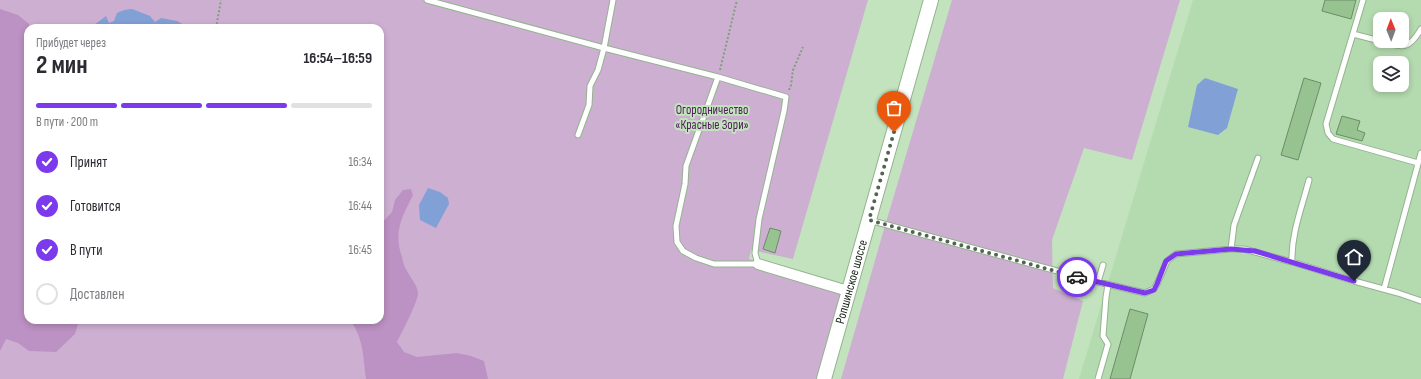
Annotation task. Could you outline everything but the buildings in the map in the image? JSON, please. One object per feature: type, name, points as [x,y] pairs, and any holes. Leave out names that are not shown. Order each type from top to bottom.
[{"type":"main road","name":"Ропшинское шоссе","points":[[824,379],[931,0]]},
{"type":"street","points":[[758,264],[848,291]]},
{"type":"lane","points":[[427,0],[718,77],[786,97],[759,219],[755,253],[758,264],[714,264],[696,258],[683,251],[677,242],[676,226],[685,184],[686,166],[718,77]]},
{"type":"lane","points":[[578,135],[589,105],[590,86],[598,70],[604,48],[613,0]]},
{"type":"lane","points":[[1363,0],[1326,124],[1328,133],[1333,139],[1418,163]]},
{"type":"lane","points":[[1409,44],[1414,40],[1421,29]]},
{"type":"lane","points":[[1353,34],[1373,39]]},
{"type":"lane","points":[[1384,289],[1421,153]]},
{"type":"lane","points":[[1231,249],[1234,225],[1258,158]]},
{"type":"lane","points":[[1292,262],[1291,248],[1309,180]]},
{"type":"lane","points":[[869,220],[1108,285],[1145,293],[1154,290],[1166,261],[1176,254],[1231,249],[1255,251],[1421,301]]},
{"type":"lane","points":[[1098,282],[1103,265]]},
{"type":"lane","points":[[1098,379],[1108,344],[1103,336],[1108,285]]},
{"type":"path","points":[[217,24],[221,0]]},
{"type":"path","points":[[718,77],[737,0]]},
{"type":"path","points":[[786,97],[792,85],[793,70],[802,47]]},
{"type":"shaded area","points":[[1193,0],[1421,0],[1421,379],[1079,379]]},
{"type":"shaded area","points":[[0,9],[18,15],[29,24],[24,24],[24,324],[78,324],[75,334],[56,352],[29,351],[18,343],[6,339],[0,351]]},
{"type":"shaded area","points":[[411,189],[413,195],[405,210],[400,225],[398,240],[399,248],[404,266],[415,284],[418,293],[413,310],[397,342],[404,352],[417,357],[457,353],[484,361],[488,379],[366,379],[360,341],[353,324],[384,324],[384,221],[392,212],[395,200],[403,190]]},
{"type":"green space","name":"Огородничество «Красные Зори»","points":[[0,0],[868,0],[793,259],[751,250],[749,259],[844,288],[818,379],[0,379]]},
{"type":"green space","points":[[952,0],[1180,0],[1132,160],[1084,148],[1052,240],[1053,288],[1083,301],[1063,379],[841,379],[882,236]]},
{"type":"water","points":[[132,9],[150,16],[155,22],[161,18],[177,21],[182,24],[95,24],[106,16],[109,23],[114,21],[117,13]]},
{"type":"water","points":[[1205,78],[1238,89],[1227,128],[1218,135],[1188,127],[1197,85]]},
{"type":"water","points":[[428,188],[440,192],[448,198],[449,204],[436,228],[420,220],[419,205]]},
{"type":"way so far","points":[[894,132],[869,220],[1077,277]]},
{"type":"route","points":[[1077,277],[1145,293],[1154,290],[1166,261],[1176,254],[1244,249],[1354,281]]}]
